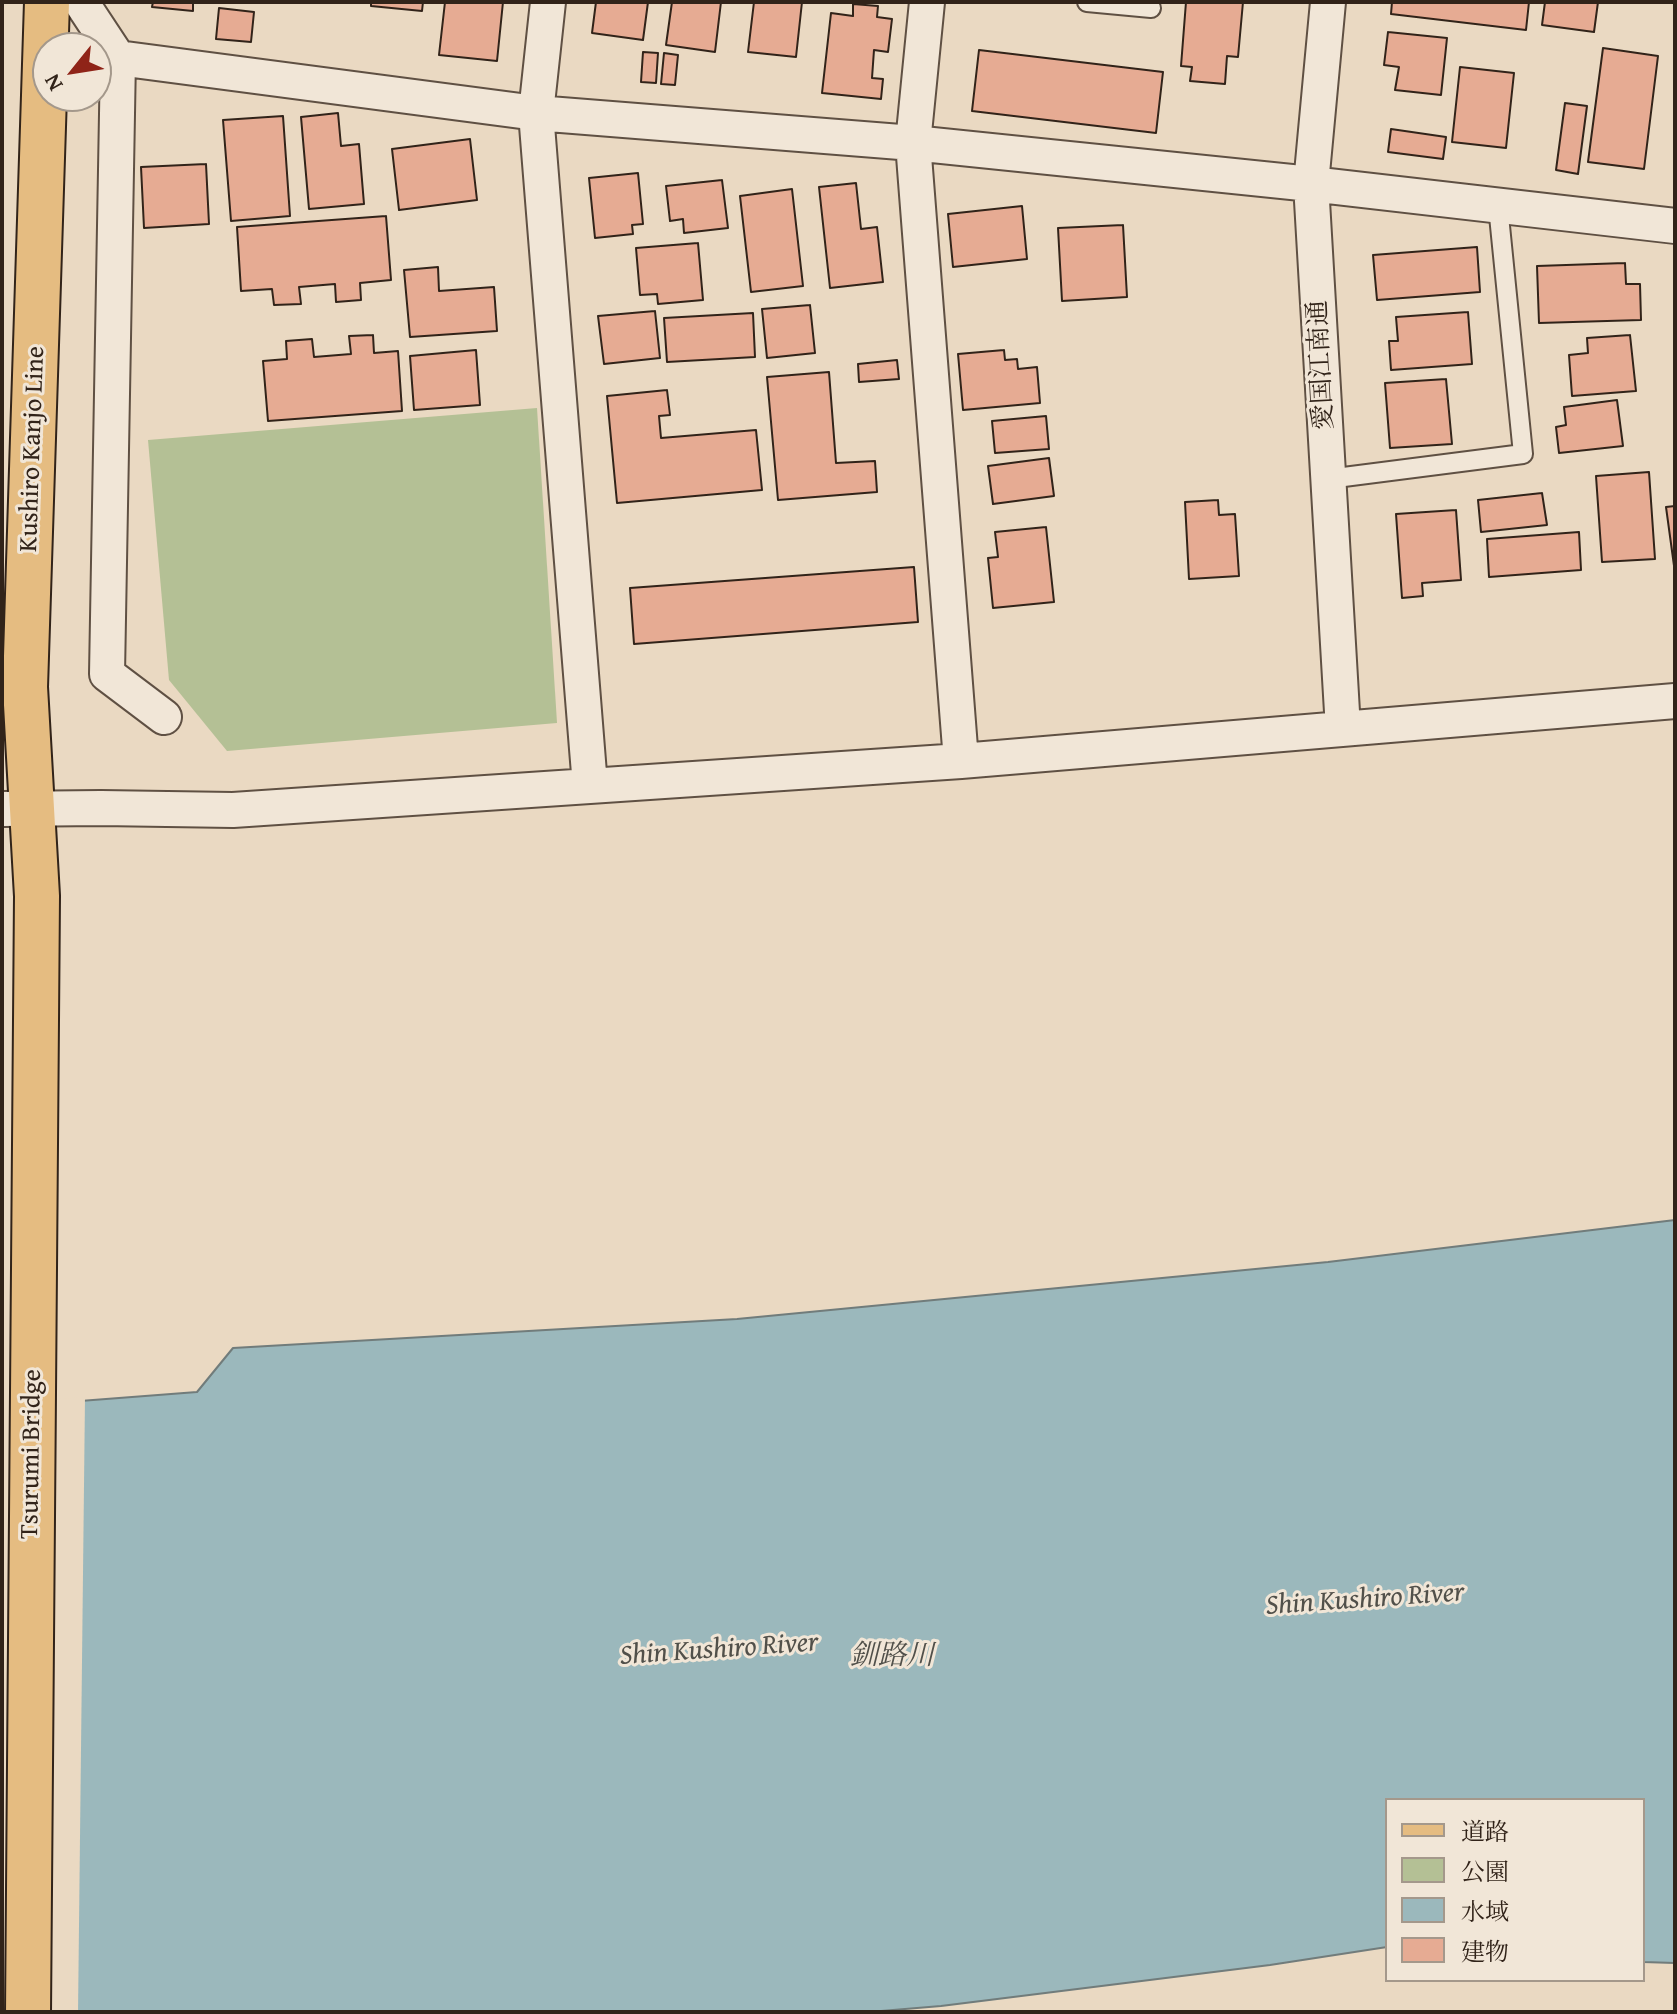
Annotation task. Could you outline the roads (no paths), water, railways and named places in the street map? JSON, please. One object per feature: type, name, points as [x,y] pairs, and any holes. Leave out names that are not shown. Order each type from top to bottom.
[{"type":"main road","name":"Kushiro Kanjo Line","points":[[37,896],[17,809],[25,687],[47,2]]},
{"type":"main road","name":"Tsurumi Bridge","points":[[28,2012],[37,896]]},
{"type":"street","points":[[81,2],[118,58],[107,674],[164,717]]},
{"type":"street","points":[[548,2],[536,113],[590,786]]},
{"type":"street","points":[[927,2],[913,143],[961,761]]},
{"type":"street","name":"愛国江南通","points":[[1328,2],[1311,184],[1343,729]]},
{"type":"street","points":[[118,58],[536,113],[913,143],[1675,226]]},
{"type":"street","points":[[17,809],[233,810],[961,761],[1675,701]]},
{"type":"lane","points":[[1087,2],[1151,8]]},
{"type":"lane","points":[[1328,479],[1523,454],[1498,206]]},
{"type":"water","name":"釧路川","points":[[1675,1220],[1675,1963],[1645,1962],[1645,1798],[1385,1798],[1385,1947],[1270,1965],[941,2006],[869,2012],[2,2012],[2,1407],[197,1392],[233,1348],[737,1319],[1328,1262]]},
{"type":"water label","name":"Shin Kushiro River","points":[[1365,1600]]},
{"type":"water label","name":"Shin Kushiro River","points":[[719,1650]]}]
